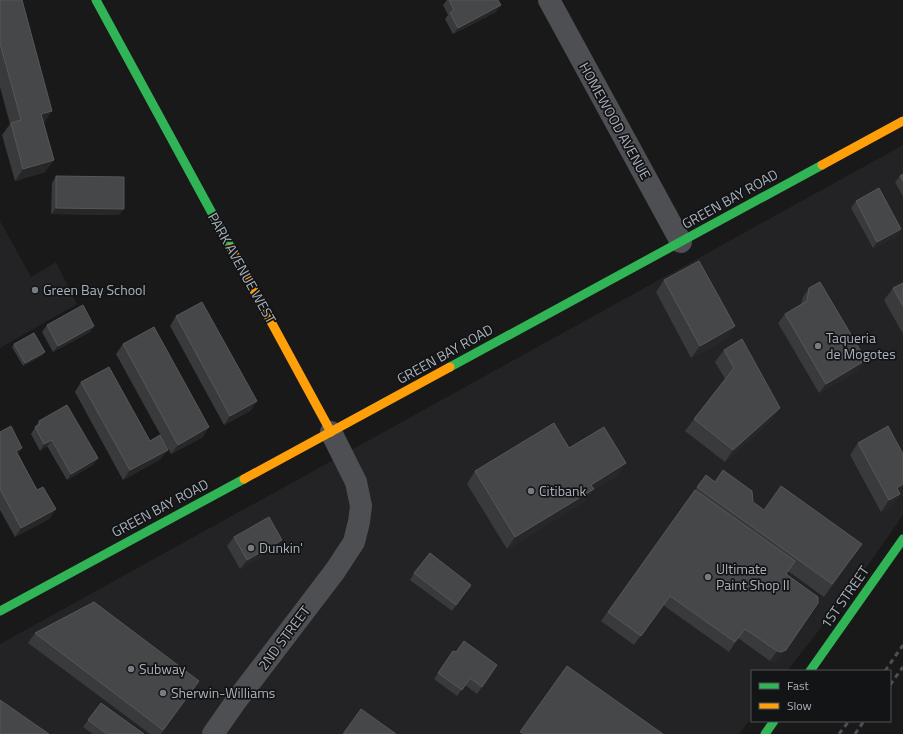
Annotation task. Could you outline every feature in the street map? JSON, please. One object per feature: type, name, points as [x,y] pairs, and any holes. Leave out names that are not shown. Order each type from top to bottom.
[{"type":"main road","name":"PARK AVENUE WEST","points":[[96,0],[331,432]]},
{"type":"main road","name":"GREEN BAY ROAD","points":[[0,611],[903,121]]},
{"type":"main road","name":"1ST STREET","points":[[811,670],[903,539]]},
{"type":"main road","points":[[765,734],[773,722]]},
{"type":"street","name":"HOMEWOOD AVENUE","points":[[549,0],[681,242]]},
{"type":"street","name":"PARK AVENUE WEST","points":[[331,432],[356,482],[361,506],[360,522],[354,542]]},
{"type":"street","name":"2ND STREET","points":[[213,734],[236,701],[335,571],[354,542]]},
{"type":"shaded area","points":[[903,145],[903,515],[852,588],[788,670],[751,670],[751,718],[739,734],[0,734],[0,644]]},
{"type":"shaded area","name":"Green Bay School","points":[[0,221],[31,277],[56,262],[77,304],[0,348]]},
{"type":"building","points":[[0,0],[22,0],[52,111],[41,114],[54,160],[23,169],[11,123],[21,120],[0,43]]},
{"type":"building","points":[[449,0],[498,0],[501,5],[458,28],[450,13],[454,10]]},
{"type":"building","points":[[903,174],[903,181],[900,176]]},
{"type":"building","points":[[56,176],[124,177],[124,209],[56,208]]},
{"type":"building","points":[[879,188],[901,229],[877,242],[856,201]]},
{"type":"building","points":[[699,261],[735,326],[700,346],[664,280]]},
{"type":"building","name":"Taqueria de Mogotes","points":[[820,282],[866,360],[826,384],[785,314],[807,301],[809,288]]},
{"type":"building","points":[[903,283],[903,306],[893,288]]},
{"type":"building","points":[[202,302],[257,401],[230,416],[176,316]]},
{"type":"building","points":[[83,305],[94,326],[58,346],[47,325]]},
{"type":"building","points":[[154,327],[209,427],[178,445],[123,344]]},
{"type":"building","points":[[34,333],[45,352],[25,363],[14,344]]},
{"type":"building","points":[[742,339],[780,408],[733,450],[694,419],[734,368],[724,350]]},
{"type":"building","points":[[109,367],[150,441],[160,435],[168,450],[130,470],[81,382]]},
{"type":"building","points":[[67,405],[98,458],[71,474],[52,440],[44,444],[35,427],[40,424],[39,421]]},
{"type":"building","name":"Citibank","points":[[554,423],[569,448],[604,427],[626,463],[591,485],[594,489],[515,537],[475,471]]},
{"type":"building","points":[[11,426],[22,448],[16,451],[37,490],[43,487],[56,509],[21,528],[0,489],[0,432]]},
{"type":"building","points":[[888,426],[903,454],[903,484],[897,488],[900,494],[889,500],[858,443]]},
{"type":"building","points":[[723,470],[752,491],[753,502],[764,510],[781,486],[862,544],[832,584],[697,487],[706,475],[715,482]]},
{"type":"building","name":"Ultimate Paint Shop II","points":[[695,490],[795,561],[786,574],[818,597],[818,603],[786,650],[781,652],[777,651],[745,629],[735,642],[670,596],[641,636],[608,612]]},
{"type":"building","name":"Dunkin'","points":[[269,517],[282,540],[247,560],[234,537]]},
{"type":"building","points":[[430,553],[471,585],[456,605],[414,573]]},
{"type":"building","points":[[94,602],[199,681],[163,730],[35,633]]},
{"type":"building","points":[[464,641],[497,665],[482,687],[470,678],[462,690],[438,673],[453,651],[456,652]]},
{"type":"building","points":[[567,666],[663,734],[524,734],[520,732]]},
{"type":"building","points":[[0,700],[49,734],[0,734]]},
{"type":"building","points":[[101,703],[144,734],[107,734],[88,720]]},
{"type":"building","points":[[361,709],[396,734],[343,734]]},
{"type":"railway","points":[[886,670],[903,645]]},
{"type":"railway","points":[[891,684],[903,667]]},
{"type":"railway","points":[[839,734],[848,722]]},
{"type":"railway","points":[[855,734],[863,722]]},
{"type":"traffic: fast","points":[[96,0],[231,248]]},
{"type":"traffic: fast","points":[[450,367],[822,165]]},
{"type":"traffic: fast","points":[[0,611],[244,479]]},
{"type":"traffic: fast","points":[[811,670],[903,539]]},
{"type":"traffic: fast","points":[[765,734],[773,722]]},
{"type":"traffic: slow","points":[[822,165],[903,121]]},
{"type":"traffic: slow","points":[[231,248],[331,432]]},
{"type":"traffic: slow","points":[[244,479],[450,367]]},
{"type":"place","name":"Green Bay School","points":[[35,290]]},
{"type":"place","name":"Taqueria de Mogotes","points":[[818,346]]},
{"type":"place","name":"Citibank","points":[[531,491]]},
{"type":"place","name":"Dunkin'","points":[[251,548]]},
{"type":"place","name":"Ultimate Paint Shop II","points":[[708,577]]},
{"type":"place","name":"Subway","points":[[131,669]]},
{"type":"place","name":"Sherwin-Williams","points":[[163,693]]}]
